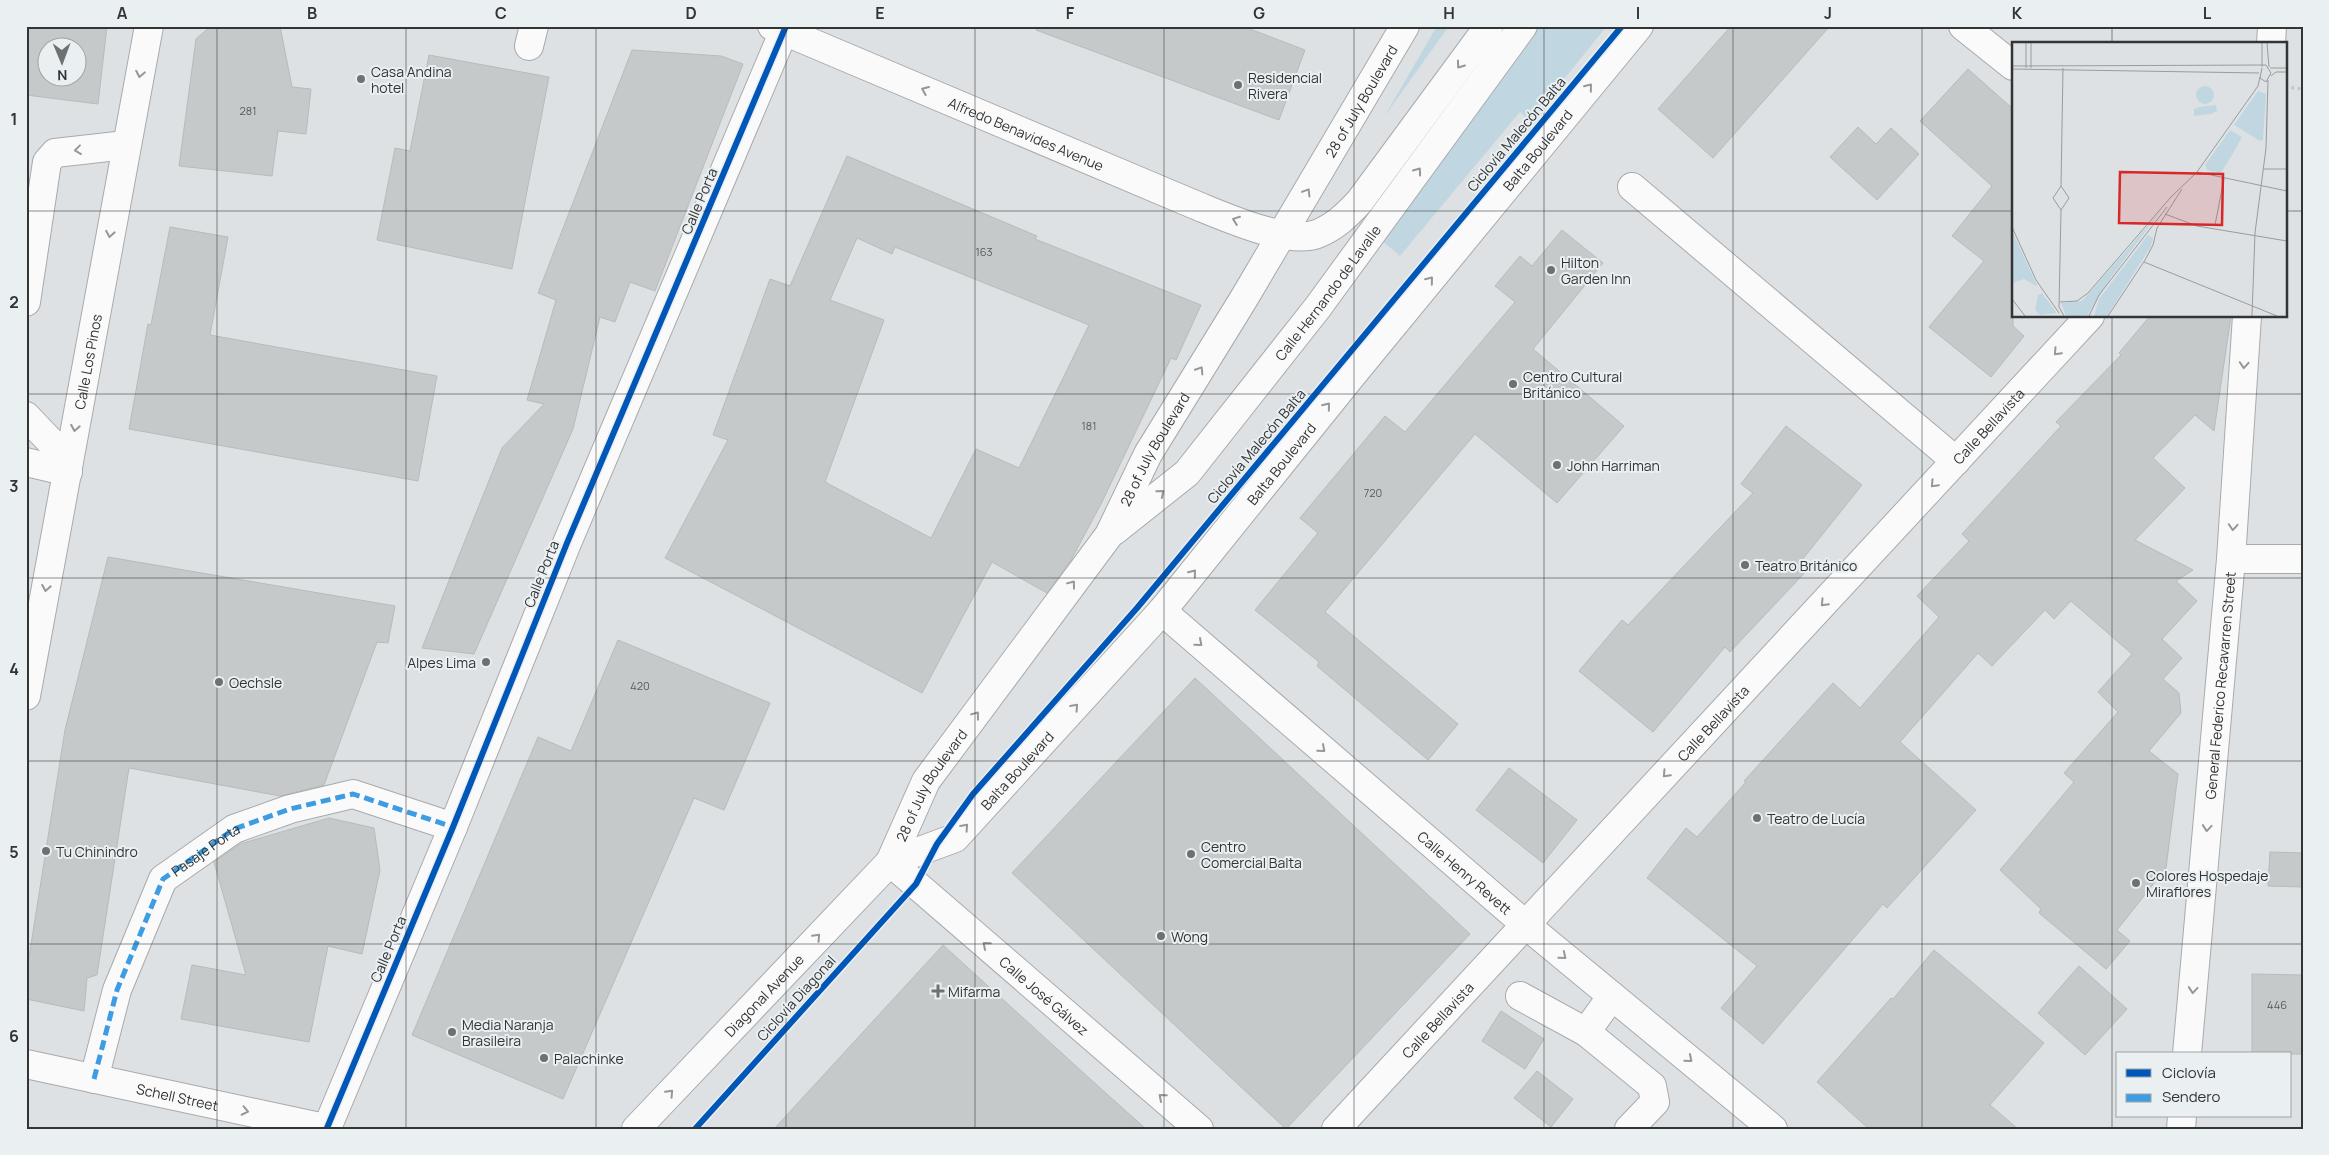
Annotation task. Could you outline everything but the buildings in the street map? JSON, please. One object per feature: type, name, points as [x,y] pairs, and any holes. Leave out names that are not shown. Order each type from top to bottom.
[{"type":"street","name":"Calle Los Pinos","points":[[26,696],[149,26]]},
{"type":"street","name":"28 of July Boulevard","points":[[890,862],[926,781],[1109,535],[1148,454],[1283,234],[1405,26]]},
{"type":"street","points":[[1283,234],[1305,236],[1315,234],[1334,226],[1352,210],[1489,26]]},
{"type":"street","name":"Calle Hernando de Lavalle","points":[[1109,535],[1187,473],[1318,307],[1523,26]]},
{"type":"street","name":"Balta Boulevard","points":[[890,862],[955,838],[1162,612],[1359,367],[1639,26]]},
{"type":"street","points":[[1963,26],[2012,65]]},
{"type":"street","points":[[2271,42],[2272,26]]},
{"type":"street","name":"Alfredo Benavides Avenue","points":[[780,28],[1194,204],[1253,227],[1283,234]]},
{"type":"street","name":"Calle Porta","points":[[328,1128],[780,28]]},
{"type":"street","points":[[26,302],[47,162],[55,153],[126,145]]},
{"type":"street","points":[[1632,187],[1956,461]]},
{"type":"street","name":"Calle Bellavista","points":[[1336,1129],[2088,318]]},
{"type":"street","name":"General Federico Recavarren Street","points":[[2187,1052],[2231,559],[2247,318]]},
{"type":"street","points":[[26,416],[68,466]]},
{"type":"street","points":[[26,462],[68,466]]},
{"type":"street","points":[[2231,559],[2303,558]]},
{"type":"street","name":"Calle Henry Revett","points":[[1162,612],[1526,925],[1773,1129]]},
{"type":"street","name":"Pasaje Porta","points":[[94,1079],[116,990],[163,879],[234,828],[290,809],[353,794],[453,827]]},
{"type":"street","name":"Diagonal Avenue","points":[[636,1129],[890,862]]},
{"type":"street","name":"Calle José Gálvez","points":[[890,862],[1198,1129]]},
{"type":"street","points":[[1520,996],[1586,1032],[1652,1086],[1655,1102],[1629,1129]]},
{"type":"street","points":[[1586,1032],[1612,996]]},
{"type":"street","name":"Schell Street","points":[[26,1064],[328,1128]]},
{"type":"path","points":[[2286,87],[2303,90]]},
{"type":"shaded area","points":[[1437,26],[1449,26],[1384,117]]},
{"type":"shaded area","points":[[1540,26],[1607,26],[1530,121],[1520,112],[1400,256],[1381,240]]},
{"type":"marked path","points":[[94,1079],[117,990],[163,879],[234,829],[290,809],[353,794],[453,827]]},
{"type":"cycle path","points":[[327,1128],[453,827],[567,543],[786,26]]},
{"type":"cycle path","name":"Ciclovía Malecón Balta","points":[[695,1129],[916,884],[937,844],[973,794],[1137,608],[1622,26]]},
{"type":"place","name":"Casa Andina hotel","points":[[361,79]]},
{"type":"place","name":"Residencial Rivera","points":[[1238,85]]},
{"type":"place","name":"Hilton Garden Inn","points":[[1551,270]]},
{"type":"place","name":"Centro Cultural Británico","points":[[1513,384]]},
{"type":"place","name":"John Harriman","points":[[1557,465]]},
{"type":"place","name":"Teatro Británico","points":[[1745,565]]},
{"type":"place","name":"Alpes Lima","points":[[486,662]]},
{"type":"place","name":"Oechsle","points":[[219,682]]},
{"type":"place","name":"Teatro de Lucía","points":[[1757,818]]},
{"type":"place","name":"Tu Chinindro","points":[[46,851]]},
{"type":"place","name":"Centro Comercial Balta","points":[[1191,854]]},
{"type":"place","name":"Colores Hospedaje Miraflores","points":[[2136,883]]},
{"type":"place","name":"Wong","points":[[1161,936]]},
{"type":"place","name":"Mifarma","points":[[938,991]]},
{"type":"place","name":"Media Naranja Brasileira","points":[[452,1032]]},
{"type":"place","name":"Palachinke","points":[[544,1058]]}]
